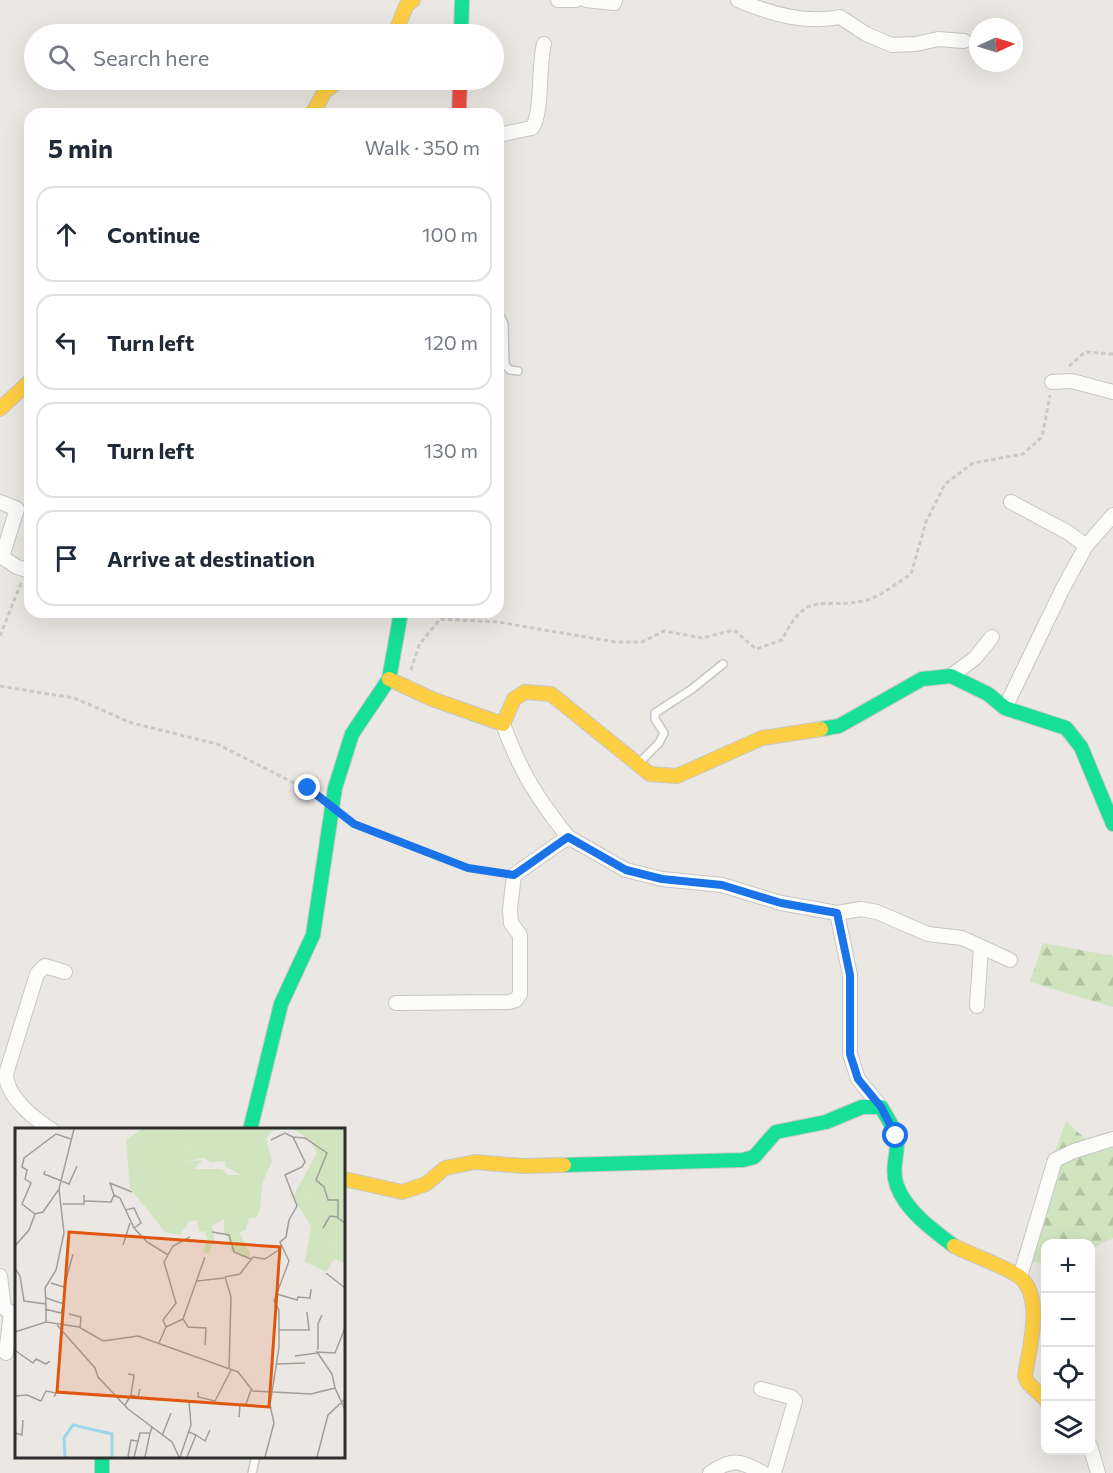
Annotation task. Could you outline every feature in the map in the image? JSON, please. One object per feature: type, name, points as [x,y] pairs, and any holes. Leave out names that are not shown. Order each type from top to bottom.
[{"type":"street","points":[[399,24],[405,6],[413,0]]},
{"type":"street","points":[[461,24],[462,0]]},
{"type":"street","points":[[558,0],[576,0]]},
{"type":"street","points":[[586,0],[614,3],[615,0]]},
{"type":"street","points":[[738,0],[783,15],[820,21],[840,17],[866,34],[892,45],[916,44],[938,39],[964,41]]},
{"type":"street","points":[[504,134],[532,128],[538,119],[538,92],[544,44]]},
{"type":"street","points":[[315,108],[326,90]]},
{"type":"street","points":[[459,108],[460,90]]},
{"type":"street","points":[[1052,382],[1072,381],[1113,392]]},
{"type":"street","points":[[0,409],[24,387]]},
{"type":"street","points":[[0,502],[23,511],[2,557],[24,569]]},
{"type":"street","points":[[1011,502],[1069,533],[1086,546]]},
{"type":"street","points":[[1005,708],[1086,546],[1113,515]]},
{"type":"street","points":[[250,1128],[281,1004],[313,935],[332,806],[352,734],[389,680],[400,618]]},
{"type":"street","points":[[992,637],[975,658],[951,676],[922,679],[839,726],[762,738],[677,776],[650,774],[550,694],[525,692],[514,699],[503,724],[515,759],[534,794],[568,837],[626,870],[662,879],[722,885],[781,903],[837,913],[861,909],[877,912],[928,934],[962,938],[1010,960]]},
{"type":"street","points":[[951,676],[988,694],[1005,708],[1066,728],[1081,747],[1113,824]]},
{"type":"street","points":[[389,680],[432,699],[503,724]]},
{"type":"street","points":[[396,1003],[516,1000],[520,994],[520,935],[511,923],[510,909],[514,875],[568,837]]},
{"type":"street","points":[[837,913],[850,975],[850,1054],[858,1079],[881,1107],[896,1136],[897,1152],[893,1160],[897,1186],[909,1207],[953,1246],[1020,1277],[1030,1291],[1033,1316],[1025,1376],[1028,1383],[1041,1395]]},
{"type":"street","points":[[977,1006],[981,947]]},
{"type":"street","points":[[50,1128],[14,1096],[6,1085],[6,1074],[37,974],[45,966],[65,972]]},
{"type":"street","points":[[345,1179],[402,1192],[426,1184],[445,1168],[475,1162],[523,1166],[743,1160],[754,1157],[776,1132],[826,1122],[862,1107],[881,1107]]},
{"type":"street","points":[[1020,1277],[1055,1160],[1113,1139]]},
{"type":"street","points":[[0,1276],[4,1308],[14,1315],[6,1353]]},
{"type":"street","points":[[761,1389],[791,1397],[795,1401],[774,1473]]},
{"type":"street","points":[[1093,1455],[1098,1473]]},
{"type":"street","points":[[710,1473],[723,1464],[740,1461],[764,1473]]},
{"type":"lane","points":[[504,324],[505,365],[518,372]]},
{"type":"lane","points":[[638,765],[662,738],[663,728],[655,718],[655,713],[692,689],[723,664]]},
{"type":"lane","points":[[252,1473],[256,1458]]},
{"type":"path","points":[[405,686],[419,645],[440,619],[498,622],[615,642],[642,642],[664,631],[702,638],[734,630],[756,649],[782,640],[794,616],[811,605],[868,600],[911,574],[926,522],[945,484],[973,463],[1023,454],[1042,437],[1052,382],[1085,352],[1113,354]]},
{"type":"path","points":[[0,636],[24,580]]},
{"type":"path","points":[[0,686],[74,698],[132,723],[217,744],[308,788],[354,824],[468,868],[514,875]]},
{"type":"green space","points":[[1043,943],[1113,956],[1113,1007],[1030,982]]},
{"type":"green space","points":[[1066,1121],[1091,1144],[1113,1136],[1113,1238],[1095,1247],[1095,1239],[1041,1239],[1041,1264],[1017,1256]]},
{"type":"traffic: fast","points":[[461,24],[462,0]]},
{"type":"traffic: fast","points":[[250,1128],[281,1004],[313,935],[335,788],[352,734],[389,679],[400,618]]},
{"type":"traffic: fast","points":[[821,729],[839,726],[922,679],[951,676],[988,694],[1005,708],[1066,728],[1081,747],[1113,824]]},
{"type":"traffic: fast","points":[[564,1165],[743,1160],[754,1157],[776,1132],[826,1122],[862,1107],[881,1107],[896,1136],[894,1172],[901,1195],[921,1220],[954,1246]]},
{"type":"traffic: fast","points":[[102,1458],[102,1473]]},
{"type":"traffic: slow","points":[[399,24],[406,6],[413,0]]},
{"type":"traffic: slow","points":[[315,108],[326,90]]},
{"type":"traffic: slow","points":[[0,409],[24,387]]},
{"type":"traffic: slow","points":[[389,679],[432,699],[503,724],[514,699],[525,692],[551,694],[650,774],[677,776],[762,738],[821,729]]},
{"type":"traffic: slow","points":[[345,1179],[402,1192],[426,1184],[445,1168],[475,1162],[523,1166],[564,1165]]},
{"type":"traffic: slow","points":[[954,1246],[1016,1274],[1028,1287],[1032,1299],[1033,1325],[1025,1376],[1028,1383],[1041,1395]]},
{"type":"traffic: jam","points":[[459,108],[460,90]]},
{"type":"route","points":[[308,788],[354,824],[468,868],[514,875],[568,837],[626,870],[662,879],[722,885],[781,903],[837,913],[850,975],[850,1054],[858,1079],[881,1107],[896,1136]]}]
